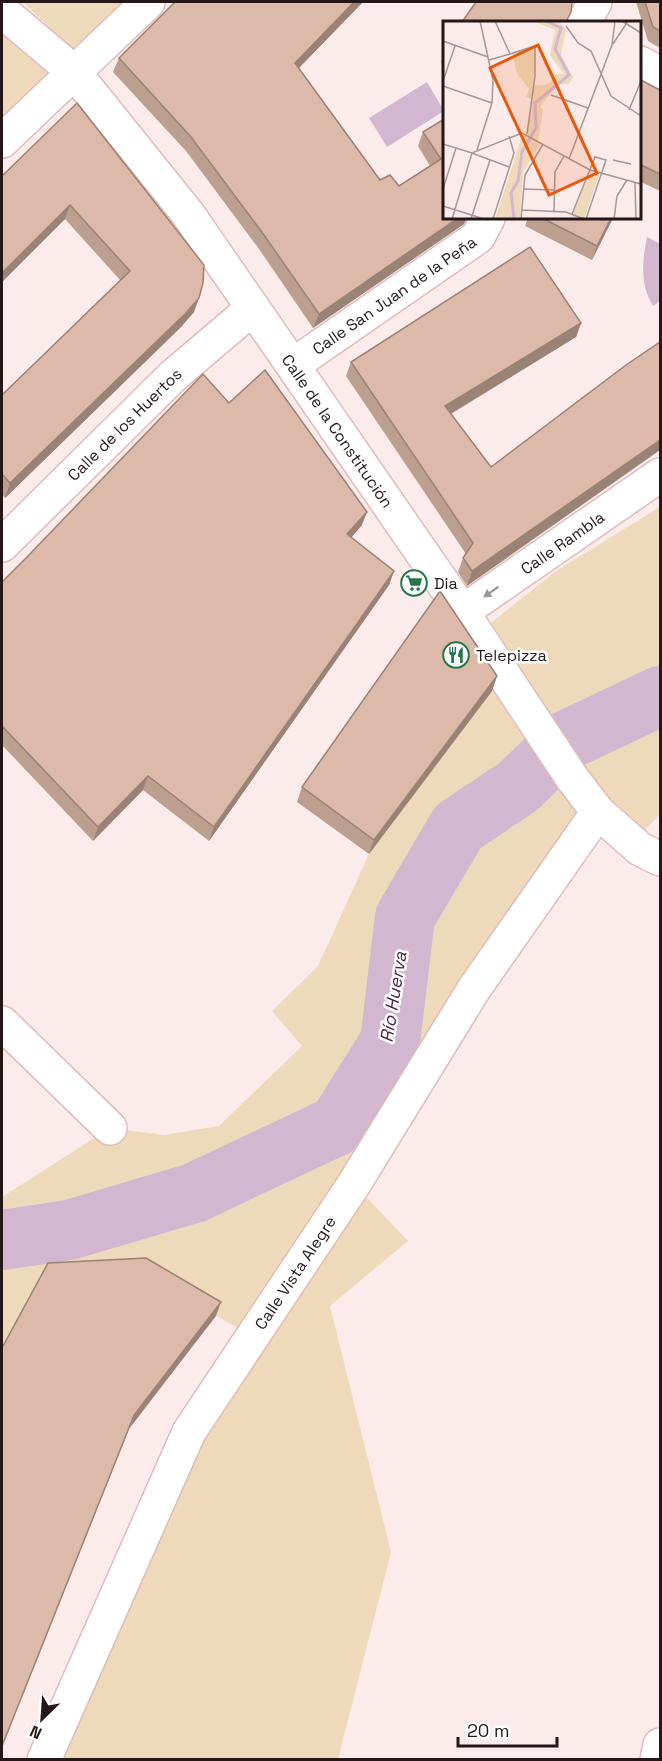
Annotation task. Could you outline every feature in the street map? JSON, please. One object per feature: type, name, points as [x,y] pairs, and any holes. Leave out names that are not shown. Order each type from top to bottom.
[{"type":"street","points":[[2,141],[148,2]]},
{"type":"street","points":[[585,21],[595,2]]},
{"type":"street","name":"Calle de la Constitución","points":[[2,11],[74,72],[188,214],[462,612],[572,778],[598,812],[640,849],[660,859]]},
{"type":"street","points":[[641,64],[660,74]]},
{"type":"street","name":"Calle San Juan de la Peña","points":[[292,365],[478,237],[487,219]]},
{"type":"street","name":"Calle de los Huertos","points":[[2,545],[173,376],[254,308]]},
{"type":"street","name":"Calle Rambla","points":[[462,612],[660,475]]},
{"type":"street","name":"Calle Vista Alegre","points":[[44,1760],[189,1432],[354,1184],[474,989],[598,812]]},
{"type":"street","points":[[2,1023],[110,1128]]},
{"type":"street","points":[[657,1760],[660,1745]]},
{"type":"shaded area","points":[[23,2],[136,2],[78,55]]},
{"type":"shaded area","points":[[2,24],[60,71],[2,128]]},
{"type":"shaded area","points":[[427,82],[443,109],[443,112],[387,147],[369,118]]},
{"type":"shaded area","points":[[647,237],[660,244],[660,301],[653,306],[643,273]]},
{"type":"shaded area","points":[[660,507],[660,814],[633,843],[598,812],[354,1184],[408,1241],[330,1306],[391,1552],[338,1759],[44,1759],[253,1337],[141,1272],[2,1354],[2,1197],[110,1128],[164,1135],[219,1126],[302,1046],[272,1011],[318,966],[369,854],[503,675],[477,634],[556,571]]},
{"type":"building","points":[[175,2],[354,2],[295,63],[380,180],[390,175],[399,186],[441,159],[423,132],[443,120],[443,219],[457,219],[319,314],[191,137],[119,58]]},
{"type":"building","points":[[476,2],[572,2],[571,12],[566,21],[463,21]]},
{"type":"building","points":[[645,2],[660,2],[660,31],[653,27]]},
{"type":"building","points":[[641,80],[660,90],[660,174],[641,165]]},
{"type":"building","points":[[77,103],[204,265],[203,283],[199,298],[186,313],[10,483],[2,474],[2,395],[130,271],[70,205],[2,273],[2,176]]},
{"type":"building","points":[[544,219],[610,219],[597,246]]},
{"type":"building","points":[[530,247],[581,323],[445,406],[491,467],[660,342],[660,440],[472,571],[463,558],[473,543],[351,362]]},
{"type":"building","points":[[265,370],[367,512],[347,534],[394,571],[214,827],[148,776],[98,827],[2,726],[2,582],[203,374],[229,403]]},
{"type":"building","points":[[440,591],[497,676],[374,840],[302,787]]},
{"type":"building","points":[[146,1258],[221,1302],[134,1415],[2,1746],[2,1345],[48,1263]]},
{"type":"waterway","name":"Río Huerva","points":[[2,1240],[69,1230],[194,1193],[338,1125],[390,1042],[405,917],[458,827],[519,786],[565,741],[660,696]]},
{"type":"place","name":"Dia","points":[[414,583]]},
{"type":"place","name":"Telepizza","points":[[456,655]]}]
